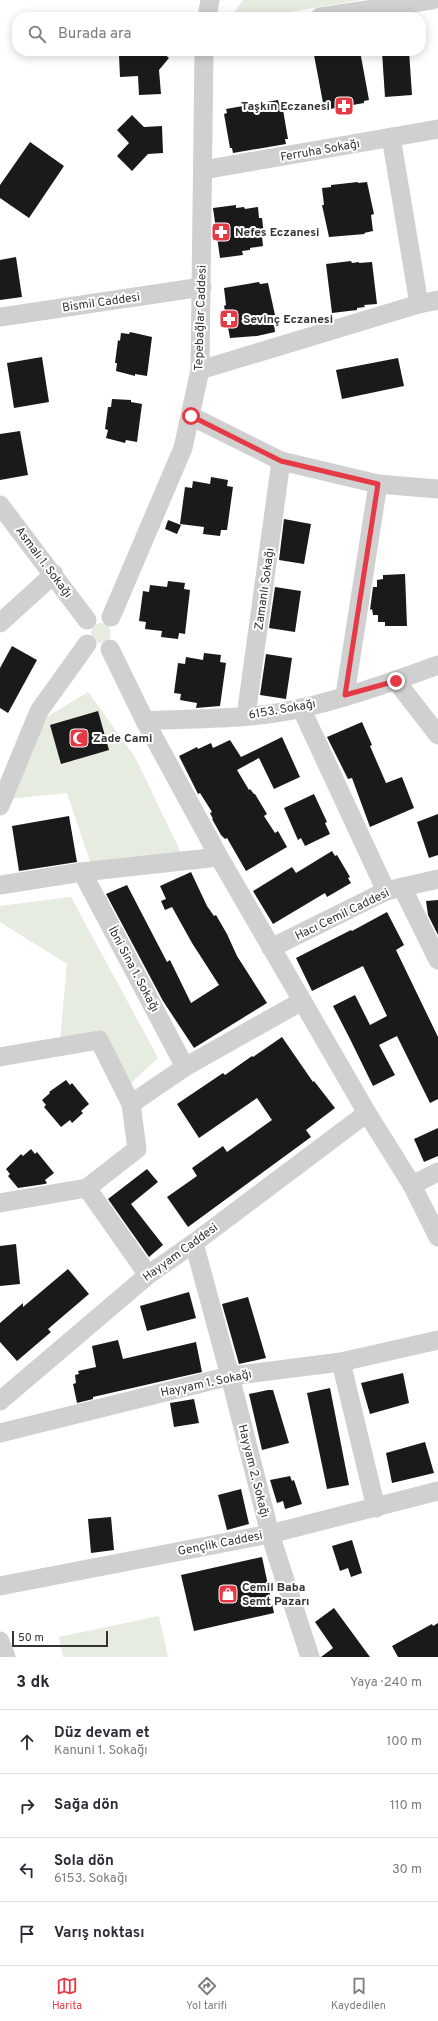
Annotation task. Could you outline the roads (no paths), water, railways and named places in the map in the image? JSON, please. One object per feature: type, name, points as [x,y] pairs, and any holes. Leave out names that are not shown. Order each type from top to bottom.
[{"type":"street","points":[[208,12],[210,0]]},
{"type":"street","points":[[353,12],[432,0]]},
{"type":"street","name":"Tepebağlar Caddesi","points":[[111,617],[183,448],[200,370],[204,56]]},
{"type":"street","name":"Ferruha Sokağı","points":[[203,170],[438,129]]},
{"type":"street","points":[[391,137],[419,304]]},
{"type":"street","name":"Bismil Caddesi","points":[[0,317],[202,287]]},
{"type":"street","points":[[200,370],[419,304],[438,300]]},
{"type":"street","points":[[191,416],[281,461],[378,484],[438,489]]},
{"type":"street","name":"Zamanlı Sokağı","points":[[246,716],[281,461]]},
{"type":"street","points":[[345,695],[378,484]]},
{"type":"street","name":"Asmalı 1. Sokağı","points":[[0,504],[87,620]]},
{"type":"street","points":[[0,622],[54,574]]},
{"type":"street","points":[[98,614],[111,617],[119,627],[120,633],[118,640],[110,649],[97,651],[87,644],[82,632],[87,620],[98,614]]},
{"type":"street","points":[[0,806],[39,711],[87,644]]},
{"type":"street","points":[[110,649],[145,721],[219,857],[367,1113],[412,1185],[438,1237]]},
{"type":"street","name":"6153. Sokağı","points":[[145,721],[246,716],[302,708],[396,681],[438,665]]},
{"type":"street","points":[[396,681],[438,735]]},
{"type":"street","points":[[302,708],[394,889],[438,960]]},
{"type":"street","points":[[0,884],[82,872],[219,857]]},
{"type":"street","name":"İbni Sina 1. Sokağı","points":[[82,872],[185,1067]]},
{"type":"street","name":"Hacı Cemil Caddesi","points":[[271,948],[394,889],[438,879]]},
{"type":"street","points":[[131,1104],[185,1067],[302,1001]]},
{"type":"street","points":[[0,1057],[99,1040],[131,1104],[137,1149],[88,1188],[0,1203]]},
{"type":"street","name":"Hayyam Caddesi","points":[[0,1401],[148,1274],[194,1243],[367,1113]]},
{"type":"street","points":[[412,1185],[438,1172]]},
{"type":"street","points":[[88,1188],[148,1274]]},
{"type":"street","name":"Hayyam 2. Sokağı","points":[[194,1243],[230,1376],[270,1534],[310,1657]]},
{"type":"street","name":"Hayyam 1. Sokağı","points":[[0,1433],[230,1376],[341,1362],[438,1340]]},
{"type":"street","points":[[341,1362],[376,1508]]},
{"type":"street","name":"Gençlik Caddesi","points":[[0,1586],[270,1534],[436,1495]]},
{"type":"street","points":[[0,1641],[6,1657]]},
{"type":"place","name":"Taşkın Eczanesi","points":[[344,106]]},
{"type":"place","name":"Nefes Eczanesi","points":[[221,232]]},
{"type":"place","name":"Sevinç Eczanesi","points":[[229,319]]},
{"type":"place","name":"Zade Cami","points":[[79,738]]},
{"type":"place","name":"Cemil Baba Semt Pazarı","points":[[228,1594]]}]
